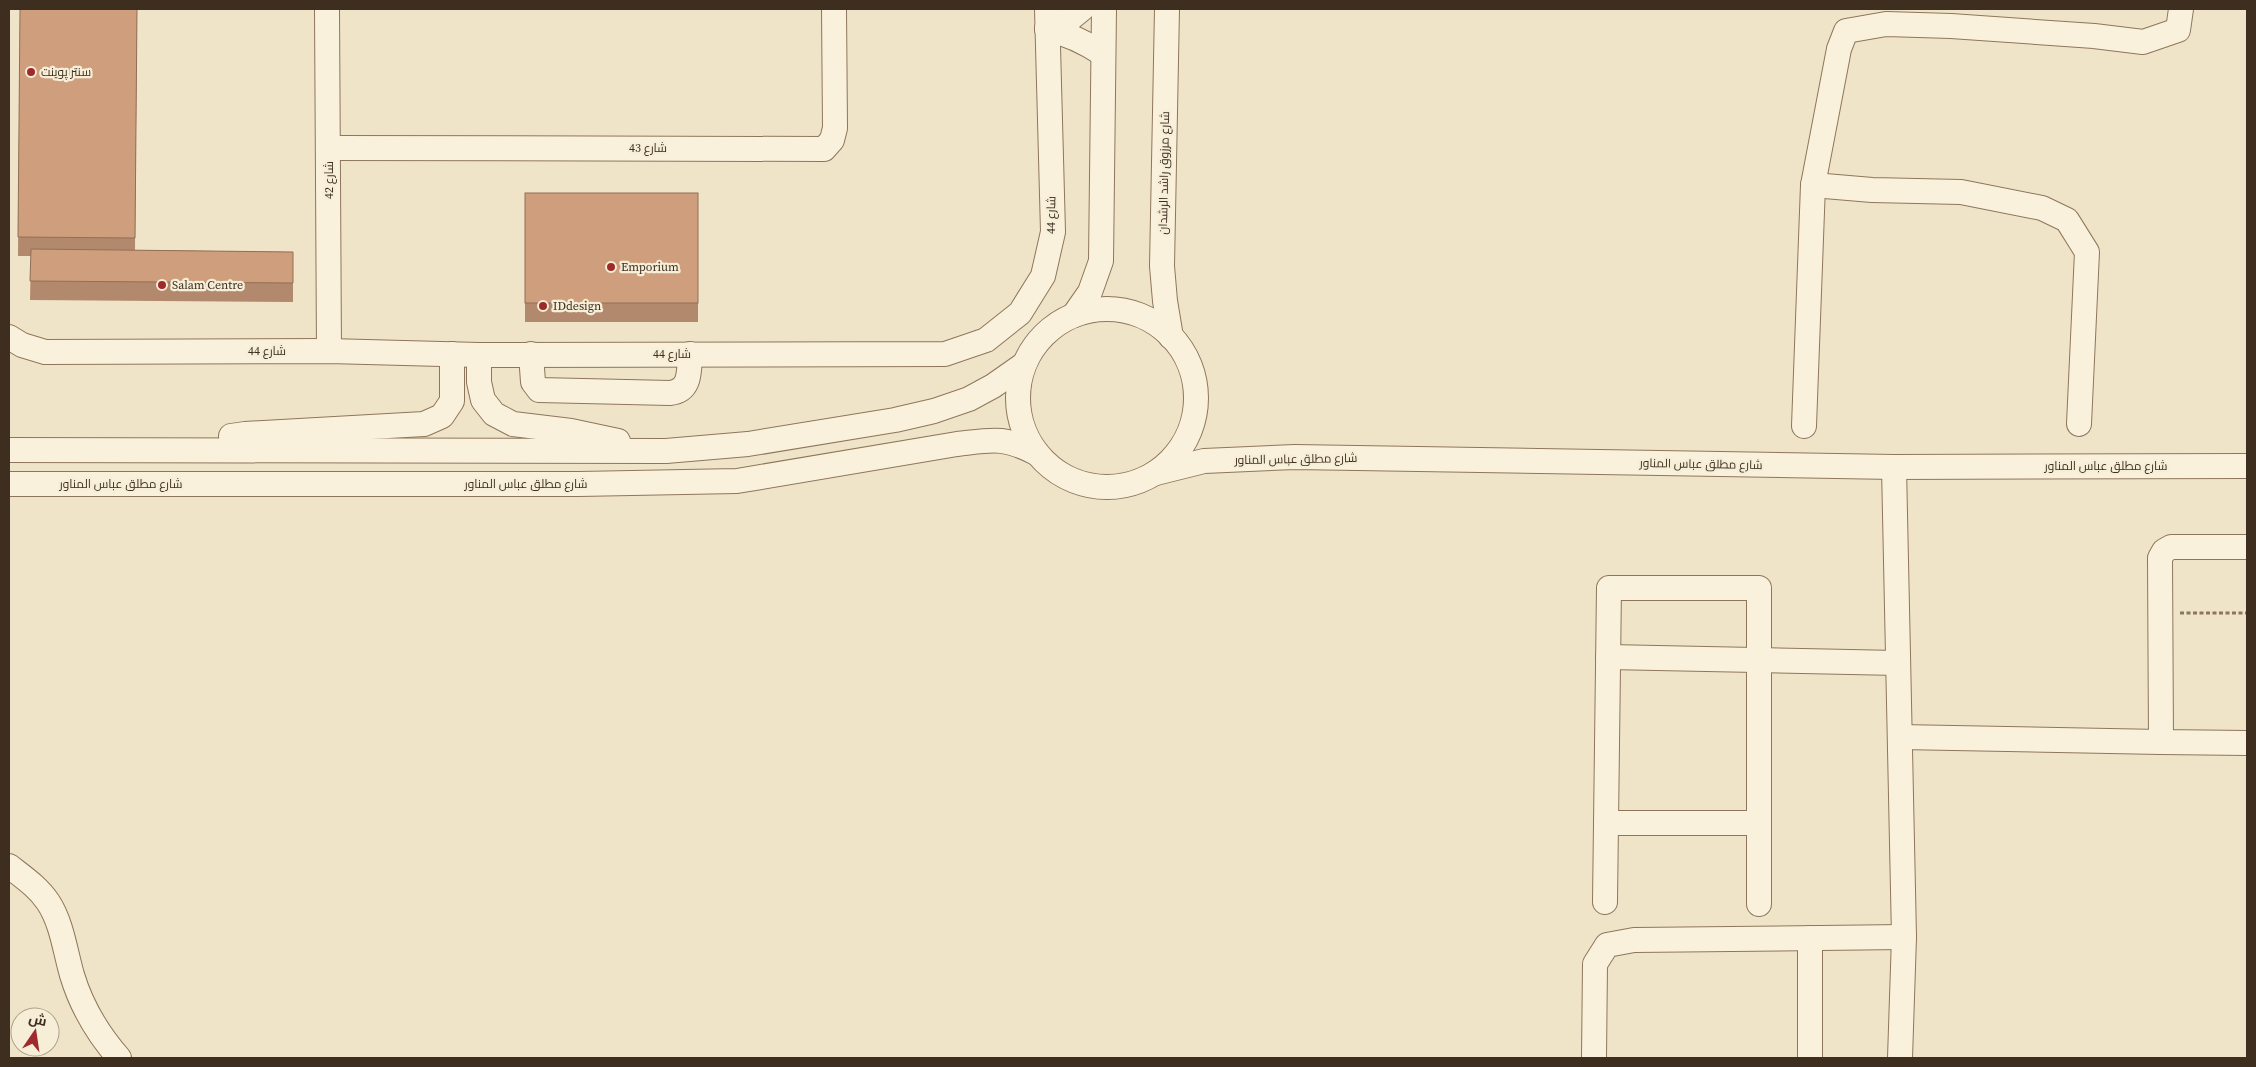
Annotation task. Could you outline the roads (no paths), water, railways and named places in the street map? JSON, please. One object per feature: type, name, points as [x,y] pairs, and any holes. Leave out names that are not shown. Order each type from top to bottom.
[{"type":"street","name":"شارع 42","points":[[327,9],[329,351]]},
{"type":"street","name":"شارع 43","points":[[329,148],[824,149],[832,140],[835,128],[834,9]]},
{"type":"street","points":[[1047,19],[1071,18],[1082,9]]},
{"type":"street","points":[[1074,315],[1090,292],[1101,261],[1104,9]]},
{"type":"street","name":"شارع مرزوق راشد الرشدان","points":[[1167,9],[1162,266],[1171,337]]},
{"type":"street","points":[[1804,426],[1814,185],[1839,49],[1846,31],[1886,24],[1942,26],[2094,36],[2143,42],[2178,30],[2181,9]]},
{"type":"street","points":[[1047,19],[1067,34],[1086,42],[1103,54]]},
{"type":"street","name":"شارع 44","points":[[16,341],[45,352],[329,351],[479,355],[945,354],[986,340],[1020,313],[1043,276],[1053,232],[1047,19]]},
{"type":"street","points":[[1814,185],[1872,190],[1961,192],[2042,208],[2067,220],[2088,252],[2079,424]]},
{"type":"street","points":[[1100,309],[1126,311],[1150,321],[1171,337],[1187,358],[1195,383],[1196,409],[1189,434],[1175,456],[1156,473],[1128,484],[1114,487],[1092,486],[1071,480],[1052,469],[1036,454],[1024,434],[1018,411],[1018,388],[1023,366],[1036,344],[1053,327],[1074,315],[1100,309]]},
{"type":"street","points":[[168,449],[245,434],[424,424],[442,416],[452,401],[452,354]]},
{"type":"street","points":[[531,354],[533,382],[540,390],[670,394],[681,391],[687,383],[690,354]]},
{"type":"street","points":[[479,355],[479,382],[483,400],[494,414],[513,424],[571,431],[666,451]]},
{"type":"street","points":[[9,450],[666,451],[748,444],[895,420],[934,411],[968,399],[993,386],[1023,366]]},
{"type":"street","name":"شارع مطلق عباس المناور","points":[[9,484],[579,484],[737,481],[991,440],[1005,440],[1036,454]]},
{"type":"street","name":"شارع مطلق عباس المناور","points":[[1156,473],[1204,461],[1296,457],[1894,466],[2247,466]]},
{"type":"street","points":[[1894,466],[1904,937],[1900,1058]]},
{"type":"street","points":[[2161,742],[2162,613],[2160,558],[2164,551],[2171,547],[2247,547]]},
{"type":"street","points":[[1605,902],[1609,588],[1759,588],[1759,904]]},
{"type":"street","points":[[1608,657],[1898,663]]},
{"type":"street","points":[[1900,737],[2247,743]]},
{"type":"street","points":[[1606,823],[1759,823]]},
{"type":"street","points":[[9,866],[29,881],[49,903],[55,916],[80,996],[99,1032],[119,1058]]},
{"type":"street","points":[[1594,1058],[1595,964],[1607,945],[1634,940],[1904,937]]},
{"type":"street","points":[[1810,938],[1810,1058]]},
{"type":"place","name":"سنتر پوينت","points":[[31,72]]},
{"type":"place","name":"Emporium","points":[[611,267]]},
{"type":"place","name":"Salam Centre","points":[[162,285]]},
{"type":"place","name":"IDdesign","points":[[543,306]]}]
